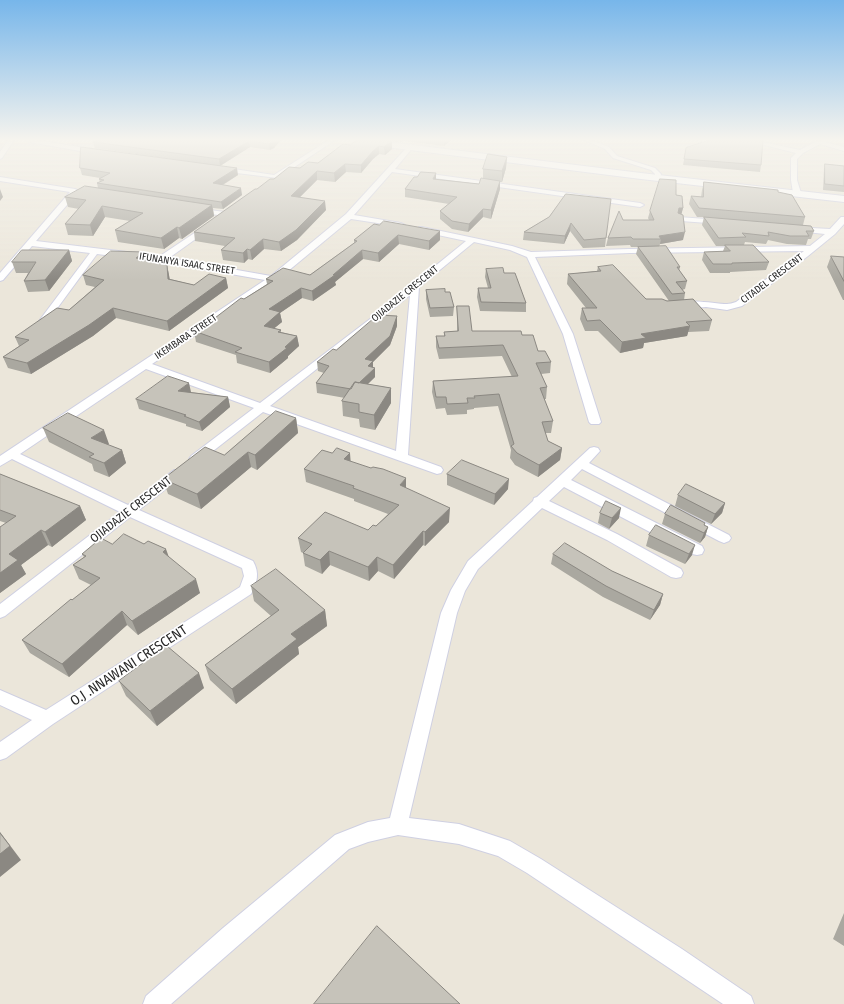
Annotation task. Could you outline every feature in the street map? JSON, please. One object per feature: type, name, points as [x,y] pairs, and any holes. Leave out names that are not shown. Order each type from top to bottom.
[{"type":"main road","points":[[740,187],[844,198]]},
{"type":"street","points":[[0,278],[30,243],[78,192],[47,187]]},
{"type":"street","name":"IKEMBARA STREET","points":[[5,458],[273,279],[349,216],[376,187]]},
{"type":"street","points":[[511,187],[640,205]]},
{"type":"street","points":[[796,187],[797,193]]},
{"type":"street","points":[[162,259],[228,212],[186,208]]},
{"type":"street","points":[[349,216],[411,226],[473,239],[512,248],[530,255],[630,251],[812,248]]},
{"type":"street","points":[[681,219],[731,223]]},
{"type":"street","name":"CITADEL CRESCENT","points":[[671,307],[706,304],[727,307],[739,304],[832,232],[844,220]]},
{"type":"street","points":[[784,228],[832,232]]},
{"type":"street","name":"OJIADAZIE CRESCENT","points":[[0,612],[416,286],[473,239]]},
{"type":"street","name":"IFUNANYA ISAAC STREET","points":[[30,243],[162,259],[273,279]]},
{"type":"street","points":[[38,328],[95,251]]},
{"type":"street","points":[[530,255],[568,334],[595,422]]},
{"type":"street","points":[[402,458],[416,286]]},
{"type":"street","points":[[144,365],[437,470]]},
{"type":"street","points":[[398,826],[449,613],[458,590],[474,565],[539,501],[563,481],[594,451]]},
{"type":"street","points":[[5,458],[129,511]]},
{"type":"street","points":[[581,464],[724,538]]},
{"type":"street","points":[[563,481],[697,550]]},
{"type":"street","points":[[539,501],[612,537],[676,573]]},
{"type":"street","name":"O.J .NNAWANI CRESCENT","points":[[0,752],[47,719],[246,590],[251,576],[248,565],[129,511]]},
{"type":"street","points":[[0,697],[47,719]]},
{"type":"street","points":[[154,1004],[231,936],[342,842],[368,832],[398,826],[459,834],[503,848],[534,866],[674,956],[743,1004]]},
{"type":"building","points":[[83,187],[91,187],[212,205],[179,228],[177,227],[161,238],[115,230],[143,213],[102,206],[90,225],[65,224],[86,200],[65,197]]},
{"type":"building","points":[[122,187],[241,188],[221,202]]},
{"type":"building","points":[[260,187],[301,187],[291,196],[325,201],[296,230],[279,242],[263,239],[250,250],[247,249],[243,253],[221,250],[235,238],[194,232],[255,189]]},
{"type":"building","points":[[407,187],[498,187],[491,210],[483,209],[469,224],[452,221],[440,211],[457,197],[405,189]]},
{"type":"building","points":[[658,187],[676,187],[676,195],[682,196],[683,208],[679,208],[678,213],[683,215],[685,232],[659,236],[661,239],[633,239],[631,237],[608,238],[619,211],[623,220],[654,220],[650,211]]},
{"type":"building","points":[[704,187],[749,187],[778,190],[778,192],[792,195],[805,217],[699,208],[691,196],[703,197]]},
{"type":"building","points":[[566,194],[611,199],[606,238],[584,240],[571,223],[565,236],[524,232],[549,217]]},
{"type":"building","points":[[704,217],[811,226],[814,231],[806,231],[809,236],[790,236],[768,232],[769,236],[742,233],[746,237],[719,238]]},
{"type":"building","points":[[384,221],[440,231],[429,241],[398,235],[378,253],[362,250],[333,275],[335,275],[312,291],[301,288],[269,309],[280,312],[264,326],[281,330],[278,332],[297,336],[285,347],[287,348],[269,362],[235,352],[242,348],[194,331],[211,321],[241,298],[244,299],[273,281],[266,279],[283,268],[310,275],[357,241],[354,240],[374,224],[379,225]]},
{"type":"building","points":[[725,245],[753,245],[769,262],[713,264],[704,252],[730,251]]},
{"type":"building","points":[[666,246],[680,267],[677,267],[687,281],[676,282],[685,293],[672,294],[638,247]]},
{"type":"building","points":[[22,250],[69,250],[45,280],[24,281],[36,262],[12,262]]},
{"type":"building","points":[[111,251],[144,252],[136,258],[167,265],[168,279],[194,285],[209,274],[226,278],[167,321],[113,308],[89,325],[27,363],[3,357],[29,340],[15,337],[57,308],[69,310],[104,280],[83,275]]},
{"type":"building","points":[[831,256],[844,257],[844,281]]},
{"type":"building","points":[[613,265],[646,299],[662,299],[667,301],[693,299],[712,320],[686,322],[690,326],[641,334],[646,338],[622,342],[600,320],[587,321],[582,308],[597,308],[568,274],[601,271],[598,267]]},
{"type":"building","points":[[503,268],[504,273],[515,273],[526,303],[481,302],[478,288],[491,288],[486,269]]},
{"type":"building","points":[[445,289],[445,292],[450,292],[454,307],[430,308],[426,290]]},
{"type":"building","points":[[457,306],[469,306],[472,331],[521,331],[522,335],[533,335],[538,351],[545,351],[551,362],[536,363],[547,387],[540,388],[553,421],[542,422],[548,441],[562,448],[539,465],[517,453],[511,446],[514,444],[499,394],[467,398],[468,403],[447,404],[446,397],[436,397],[433,381],[518,376],[503,345],[439,348],[436,336],[445,336],[444,332],[458,331]]},
{"type":"building","points":[[378,315],[397,316],[390,336],[365,359],[373,361],[368,366],[375,368],[359,383],[355,382],[351,389],[316,383],[329,366],[317,362],[333,349],[336,350]]},
{"type":"building","points":[[168,376],[189,383],[178,391],[228,397],[199,422],[184,416],[186,415],[136,399]]},
{"type":"building","points":[[355,382],[391,388],[374,415],[359,412],[359,404],[342,401]]},
{"type":"building","points":[[276,411],[296,418],[255,455],[248,452],[197,494],[163,479],[205,447],[224,455]]},
{"type":"building","points":[[68,413],[104,430],[91,438],[122,450],[104,463],[89,457],[94,454],[43,428]]},
{"type":"building","points":[[337,448],[350,453],[344,459],[371,468],[383,469],[406,478],[400,485],[450,508],[425,532],[423,531],[393,565],[377,557],[368,567],[329,551],[320,560],[303,553],[312,544],[298,538],[325,512],[368,530],[373,525],[376,526],[399,505],[353,488],[354,486],[304,469],[322,450],[332,453]]},
{"type":"building","points":[[462,460],[509,479],[495,494],[447,474]]},
{"type":"building","points":[[0,474],[80,506],[45,532],[41,530],[9,554],[18,560],[0,573],[0,527],[16,516],[0,510]]},
{"type":"building","points":[[686,484],[725,503],[715,514],[678,495]]},
{"type":"building","points":[[606,501],[621,508],[612,518],[600,513]]},
{"type":"building","points":[[671,505],[705,523],[704,525],[708,527],[704,533],[665,514]]},
{"type":"building","points":[[656,525],[695,545],[689,554],[649,535]]},
{"type":"building","points":[[124,534],[144,544],[148,541],[166,549],[163,552],[196,579],[132,621],[122,611],[62,664],[22,640],[71,599],[72,600],[100,578],[73,565],[86,556],[82,554],[101,538],[112,544]]},
{"type":"building","points":[[565,543],[612,571],[663,594],[654,610],[606,586],[553,554]]},
{"type":"building","points":[[276,569],[325,610],[291,634],[297,639],[232,689],[205,665],[279,610],[251,586]]},
{"type":"building","points":[[167,646],[199,673],[150,711],[119,681]]},
{"type":"building","points":[[0,833],[10,846],[0,854]]},
{"type":"building","points":[[377,926],[460,1004],[314,1004]]}]
